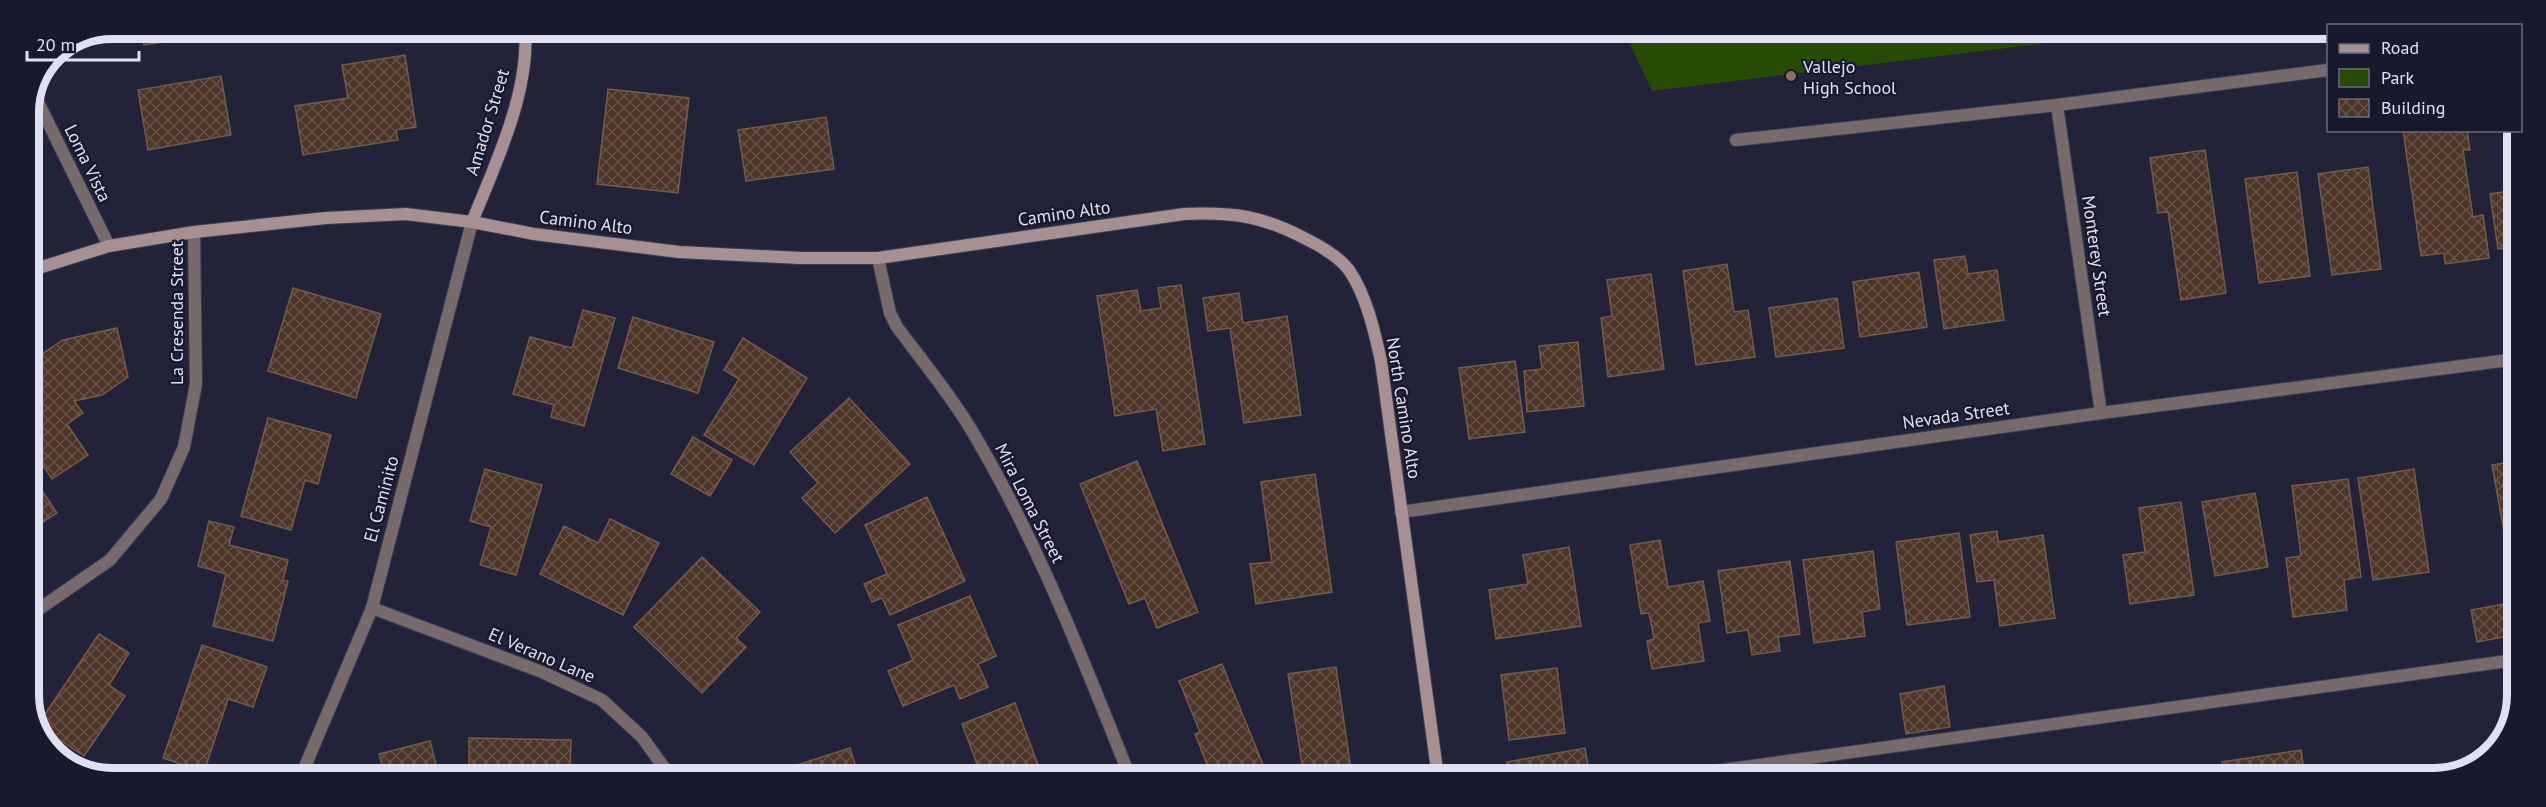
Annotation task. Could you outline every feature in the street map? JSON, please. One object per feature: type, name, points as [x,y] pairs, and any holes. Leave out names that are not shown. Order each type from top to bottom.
[{"type":"street","name":"Amador Street","points":[[472,222],[523,77],[525,39]]},
{"type":"street","points":[[1736,140],[2057,105],[2327,70]]},
{"type":"street","name":"Loma Vista","points":[[39,105],[109,246]]},
{"type":"street","name":"Monterey Street","points":[[2057,105],[2101,413]]},
{"type":"street","name":"North Camino Alto","points":[[1142,219],[1217,213],[1256,217],[1279,225],[1319,245],[1348,268],[1366,303],[1381,361],[1437,768]]},
{"type":"street","name":"Camino Alto","points":[[39,268],[109,246],[194,232],[326,218],[406,214],[472,222],[534,234],[679,252],[800,258],[878,258],[1142,219]]},
{"type":"street","name":"El Caminito","points":[[304,768],[372,608],[472,222]]},
{"type":"street","name":"La Cresenda Street","points":[[39,609],[110,560],[161,499],[184,447],[196,384],[194,232]]},
{"type":"street","name":"Mira Loma Street","points":[[878,258],[890,313],[897,327],[967,424],[1018,513],[1042,562],[1126,768]]},
{"type":"street","name":"Nevada Street","points":[[1401,512],[2101,413],[2507,360]]},
{"type":"street","name":"El Verano Lane","points":[[372,608],[542,672],[602,700],[642,737],[664,768]]},
{"type":"street","points":[[1737,768],[2507,661]]},
{"type":"green space","points":[[1627,39],[2082,39],[1652,91]]},
{"type":"building","points":[[143,39],[183,39],[144,45]]},
{"type":"building","points":[[405,55],[416,127],[396,130],[398,140],[303,155],[295,106],[348,98],[342,65]]},
{"type":"building","points":[[221,76],[231,135],[148,150],[138,90]]},
{"type":"building","points":[[608,89],[689,98],[678,193],[597,184]]},
{"type":"building","points":[[826,117],[834,169],[746,181],[738,130]]},
{"type":"building","points":[[2403,132],[2467,132],[2470,150],[2463,150],[2473,217],[2483,215],[2489,258],[2445,264],[2444,253],[2421,256]]},
{"type":"building","points":[[2205,150],[2226,293],[2181,300],[2168,212],[2158,213],[2150,158]]},
{"type":"building","points":[[2368,167],[2381,269],[2332,275],[2318,174]]},
{"type":"building","points":[[2297,172],[2310,276],[2259,283],[2245,179]]},
{"type":"building","points":[[2507,191],[2507,248],[2498,249],[2490,194]]},
{"type":"building","points":[[1965,256],[1968,274],[1997,270],[2004,320],[1944,329],[1934,260]]},
{"type":"building","points":[[1727,264],[1734,312],[1748,310],[1755,357],[1696,365],[1683,271]]},
{"type":"building","points":[[1919,272],[1927,327],[1860,337],[1853,282]]},
{"type":"building","points":[[1651,274],[1664,369],[1608,377],[1601,318],[1612,316],[1607,280]]},
{"type":"building","points":[[1181,285],[1205,444],[1163,451],[1156,409],[1115,416],[1097,296],[1137,290],[1141,311],[1161,308],[1158,288]]},
{"type":"building","points":[[293,288],[381,314],[356,398],[268,371]]},
{"type":"building","points":[[1239,293],[1243,323],[1287,316],[1301,415],[1244,423],[1230,328],[1208,331],[1203,298]]},
{"type":"building","points":[[1837,298],[1844,348],[1776,357],[1769,308]]},
{"type":"building","points":[[583,310],[615,318],[584,426],[551,417],[554,405],[513,394],[530,337],[572,348]]},
{"type":"building","points":[[633,317],[714,342],[698,393],[618,368]]},
{"type":"building","points":[[117,328],[128,377],[102,395],[74,401],[83,413],[67,424],[88,455],[52,479],[39,460],[39,356],[63,340]]},
{"type":"building","points":[[743,338],[807,378],[754,465],[704,435],[739,379],[724,370]]},
{"type":"building","points":[[1578,342],[1584,406],[1527,412],[1524,371],[1542,369],[1539,346]]},
{"type":"building","points":[[1515,361],[1525,432],[1469,439],[1459,368]]},
{"type":"building","points":[[849,398],[910,464],[835,533],[802,498],[818,483],[790,452]]},
{"type":"building","points":[[268,418],[331,435],[318,484],[305,480],[291,530],[241,516]]},
{"type":"building","points":[[693,437],[732,460],[710,496],[671,474]]},
{"type":"building","points":[[1137,461],[1198,612],[1157,628],[1145,598],[1129,604],[1080,484]]},
{"type":"building","points":[[2507,462],[2507,548],[2492,465]]},
{"type":"building","points":[[485,469],[542,485],[516,575],[480,565],[491,527],[470,521]]},
{"type":"building","points":[[2414,469],[2429,572],[2373,580],[2358,478]]},
{"type":"building","points":[[1315,474],[1332,592],[1256,604],[1250,564],[1272,562],[1261,482]]},
{"type":"building","points":[[2348,479],[2361,577],[2344,580],[2347,610],[2293,617],[2286,558],[2301,556],[2292,486]]},
{"type":"building","points":[[39,486],[57,513],[39,525]]},
{"type":"building","points":[[2255,493],[2268,567],[2215,576],[2202,502]]},
{"type":"building","points":[[927,497],[965,581],[890,615],[882,598],[872,602],[864,584],[887,574],[865,525]]},
{"type":"building","points":[[2181,502],[2194,595],[2130,604],[2123,555],[2145,552],[2139,508]]},
{"type":"building","points":[[610,519],[659,543],[623,615],[540,574],[564,526],[598,543]]},
{"type":"building","points":[[209,521],[234,527],[229,545],[288,560],[283,580],[288,581],[273,641],[213,626],[226,574],[198,566]]},
{"type":"building","points":[[1997,531],[1998,542],[2043,535],[2055,618],[2000,626],[1994,580],[1977,582],[1970,535]]},
{"type":"building","points":[[1959,533],[1970,617],[1907,625],[1896,542]]},
{"type":"building","points":[[1660,540],[1668,587],[1703,581],[1710,621],[1698,623],[1704,661],[1652,669],[1647,641],[1654,639],[1649,613],[1641,614],[1630,545]]},
{"type":"building","points":[[1569,547],[1581,626],[1496,639],[1489,590],[1528,584],[1523,555]]},
{"type":"building","points":[[1873,551],[1880,609],[1862,612],[1865,636],[1814,643],[1803,560]]},
{"type":"building","points":[[702,557],[760,612],[736,638],[746,647],[702,693],[634,627]]},
{"type":"building","points":[[1790,561],[1800,634],[1778,637],[1780,651],[1752,655],[1748,630],[1727,633],[1718,571]]},
{"type":"building","points":[[970,596],[996,656],[978,664],[988,687],[960,699],[954,685],[903,706],[888,671],[913,660],[898,625]]},
{"type":"building","points":[[2507,603],[2507,636],[2477,642],[2471,610]]},
{"type":"building","points":[[99,634],[129,653],[109,685],[125,696],[84,756],[53,737],[43,717]]},
{"type":"building","points":[[202,645],[267,667],[253,707],[228,699],[205,768],[192,768],[163,758]]},
{"type":"building","points":[[1222,664],[1264,767],[1208,768],[1195,734],[1200,732],[1179,681]]},
{"type":"building","points":[[1336,667],[1351,768],[1303,768],[1288,674]]},
{"type":"building","points":[[1557,668],[1565,733],[1509,740],[1501,675]]},
{"type":"building","points":[[1944,686],[1950,727],[1906,734],[1900,694]]},
{"type":"building","points":[[1015,703],[1039,768],[979,768],[962,724]]},
{"type":"building","points":[[469,738],[571,740],[570,768],[469,768]]},
{"type":"building","points":[[430,741],[437,768],[383,768],[379,754]]},
{"type":"building","points":[[850,748],[856,768],[791,768]]},
{"type":"building","points":[[1585,748],[1588,768],[1508,768],[1507,762]]},
{"type":"building","points":[[2301,750],[2304,768],[2223,768],[2222,762]]},
{"type":"place","name":"Vallejo High School","points":[[1791,76]]}]
